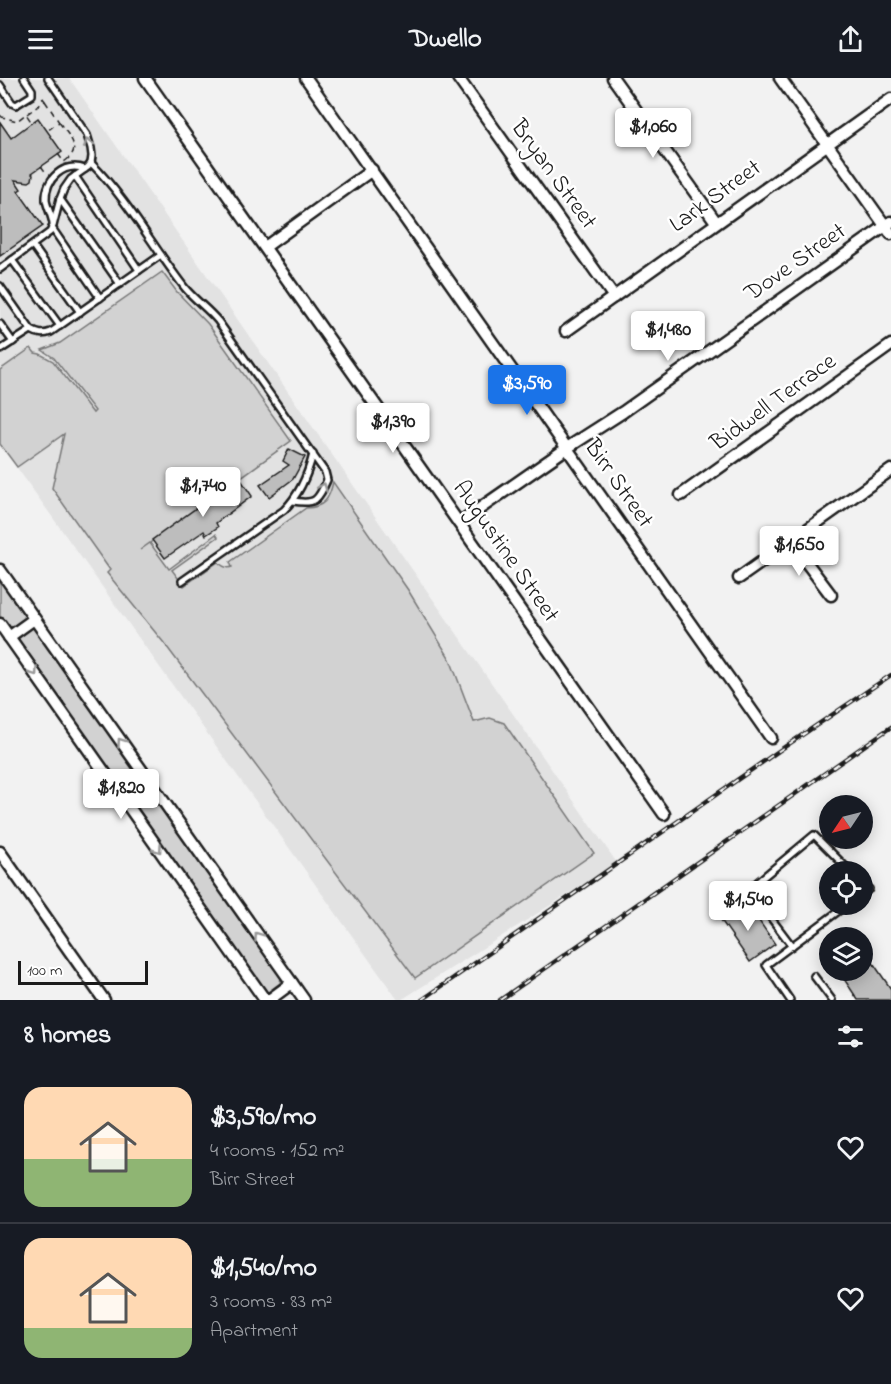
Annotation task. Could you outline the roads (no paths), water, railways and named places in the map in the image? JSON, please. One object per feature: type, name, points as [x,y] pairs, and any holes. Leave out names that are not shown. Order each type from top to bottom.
[{"type":"street","name":"Augustine Street","points":[[145,78],[664,814]]},
{"type":"street","name":"Birr Street","points":[[306,78],[771,738]]},
{"type":"street","name":"Bryan Street","points":[[458,78],[614,297]]},
{"type":"street","points":[[613,78],[716,222]]},
{"type":"street","points":[[780,78],[889,227]]},
{"type":"street","name":"Lark Street","points":[[566,331],[891,99]]},
{"type":"street","points":[[265,247],[372,170]]},
{"type":"street","name":"Dove Street","points":[[459,523],[889,227]]},
{"type":"street","name":"Bidwell Terrace","points":[[681,495],[891,345]]},
{"type":"street","points":[[739,578],[891,470]]},
{"type":"street","points":[[791,542],[831,595]]},
{"type":"street","points":[[0,570],[304,1000]]},
{"type":"street","points":[[9,637],[34,619]]},
{"type":"street","points":[[0,624],[267,1000],[292,983]]},
{"type":"street","points":[[1,855],[104,1000]]},
{"type":"lane","points":[[0,85],[12,103],[16,105],[32,94],[24,78]]},
{"type":"lane","points":[[0,269],[47,236],[53,227],[60,198],[67,183],[91,162],[90,141],[48,78]]},
{"type":"lane","points":[[91,162],[108,180],[187,291],[218,321],[325,472],[327,480],[317,498],[305,503],[293,501]]},
{"type":"lane","points":[[85,169],[73,166],[63,169],[51,180],[46,199],[53,227],[100,298]]},
{"type":"lane","points":[[75,176],[139,270]]},
{"type":"lane","points":[[60,198],[120,284]]},
{"type":"lane","points":[[33,246],[80,312]]},
{"type":"lane","points":[[0,286],[31,330],[38,334],[45,334],[60,326],[161,255]]},
{"type":"lane","points":[[12,260],[60,326]]},
{"type":"lane","points":[[0,324],[13,342]]},
{"type":"lane","points":[[0,350],[31,330]]},
{"type":"lane","points":[[182,581],[284,510],[293,501],[310,466],[313,454]]},
{"type":"lane","points":[[792,946],[749,889],[814,835],[840,861]]},
{"type":"lane","points":[[790,1000],[766,965],[833,915]]},
{"type":"lane","points":[[814,976],[832,1000]]},
{"type":"railway","points":[[422,1000],[891,675]]},
{"type":"railway","points":[[500,1000],[891,727]]}]
